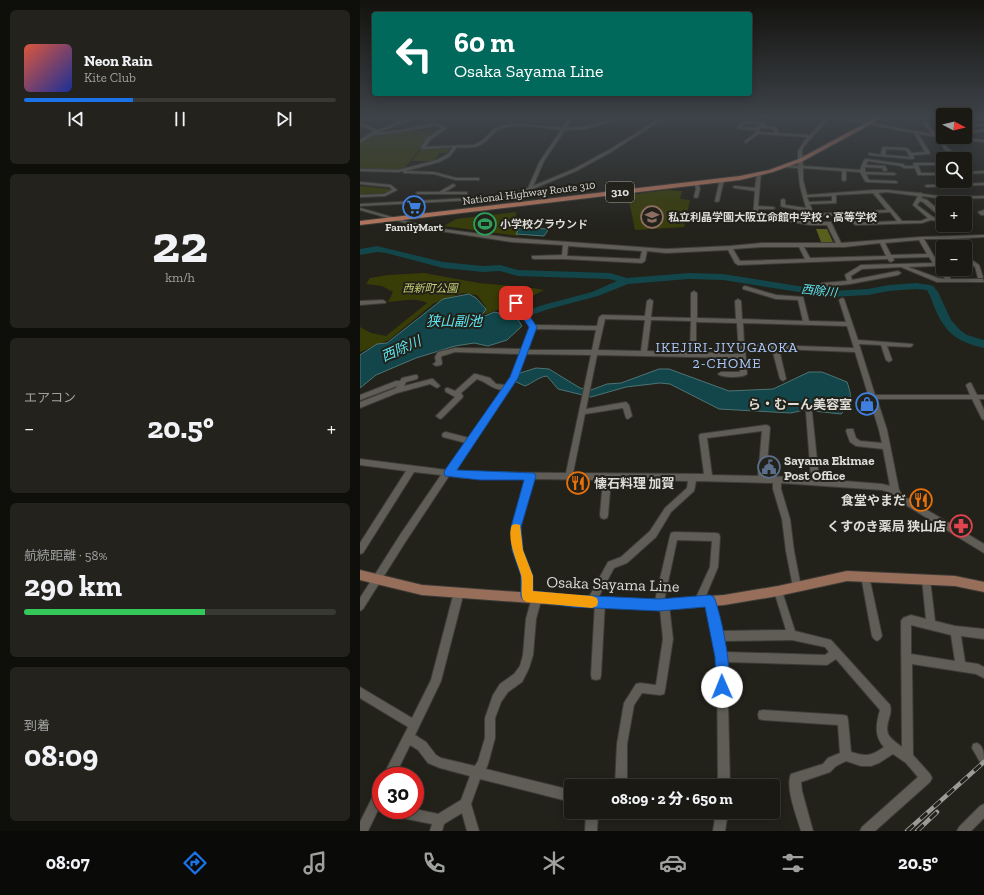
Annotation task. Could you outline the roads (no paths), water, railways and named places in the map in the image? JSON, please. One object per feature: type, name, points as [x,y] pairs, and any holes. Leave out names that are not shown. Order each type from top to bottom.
[{"type":"highway","name":"National Highway Route 310","points":[[360,223],[722,180],[759,174],[801,163],[812,157]]},
{"type":"main road","name":"Osaka Sayama Line","points":[[360,575],[422,590],[661,605],[710,601],[778,591],[847,576],[955,581],[984,587]]},
{"type":"street","points":[[399,172],[438,161],[446,157]]},
{"type":"street","points":[[530,187],[545,157]]},
{"type":"street","points":[[360,205],[509,197],[530,187],[575,170],[599,157]]},
{"type":"street","points":[[800,157],[801,181],[811,212],[810,224]]},
{"type":"street","points":[[894,157],[912,158],[911,157]]},
{"type":"street","points":[[895,182],[867,181],[863,170],[866,160],[903,165],[904,167],[916,167]]},
{"type":"street","points":[[801,163],[844,170],[863,170],[894,174]]},
{"type":"street","points":[[936,164],[914,164],[920,174],[936,174]]},
{"type":"street","points":[[360,170],[434,173],[456,179],[477,179]]},
{"type":"street","points":[[844,170],[844,180]]},
{"type":"street","points":[[884,172],[886,181]]},
{"type":"street","points":[[972,173],[984,172]]},
{"type":"street","points":[[759,174],[755,218],[774,218],[810,224],[829,223],[839,245]]},
{"type":"street","points":[[923,174],[930,196]]},
{"type":"street","points":[[717,201],[722,180]]},
{"type":"street","points":[[360,183],[391,186],[395,190],[385,194],[360,196]]},
{"type":"street","points":[[696,183],[698,188],[696,197]]},
{"type":"street","points":[[927,186],[984,184]]},
{"type":"street","points":[[439,194],[453,185]]},
{"type":"street","points":[[410,203],[411,198],[425,188]]},
{"type":"street","points":[[738,189],[757,190]]},
{"type":"street","points":[[418,193],[439,194],[464,191],[470,199]]},
{"type":"street","points":[[805,196],[874,191],[936,196]]},
{"type":"street","points":[[874,191],[901,223]]},
{"type":"street","points":[[809,203],[834,202],[834,194]]},
{"type":"street","points":[[921,194],[915,205],[931,218],[936,220]]},
{"type":"street","points":[[972,197],[984,197]]},
{"type":"street","points":[[918,199],[925,201],[936,210]]},
{"type":"street","points":[[783,200],[783,206],[811,212],[850,213],[891,211]]},
{"type":"street","points":[[756,207],[773,208]]},
{"type":"street","points":[[360,209],[427,228],[512,240],[666,250],[730,248],[762,245],[839,245],[920,238],[984,236]]},
{"type":"street","points":[[850,213],[856,224],[922,222],[931,218]]},
{"type":"street","points":[[850,282],[848,275],[861,267],[936,264],[920,238]]},
{"type":"street","points":[[882,242],[889,256],[897,265],[936,280],[983,279],[977,266],[972,262]]},
{"type":"street","points":[[564,257],[566,244]]},
{"type":"street","points":[[801,245],[808,260]]},
{"type":"street","points":[[591,258],[595,246]]},
{"type":"street","points":[[730,248],[738,263],[808,260],[840,261],[889,256],[931,255]]},
{"type":"street","points":[[534,257],[642,261],[645,249]]},
{"type":"street","points":[[822,285],[850,282],[898,273]]},
{"type":"street","points":[[946,276],[950,280]]},
{"type":"street","points":[[745,288],[776,297],[801,298],[806,323]]},
{"type":"street","points":[[693,354],[694,293]]},
{"type":"street","points":[[842,300],[873,398],[886,446],[895,491],[899,497],[984,549]]},
{"type":"street","points":[[644,353],[650,301]]},
{"type":"street","points":[[360,303],[383,302]]},
{"type":"street","points":[[516,302],[533,327]]},
{"type":"street","points":[[721,374],[744,376],[738,302]]},
{"type":"street","points":[[570,475],[602,317],[850,324]]},
{"type":"street","points":[[533,327],[600,328]]},
{"type":"street","points":[[360,606],[448,473],[514,378],[533,327]]},
{"type":"street","points":[[742,346],[857,346],[883,343],[910,345]]},
{"type":"street","points":[[883,343],[889,360]]},
{"type":"street","points":[[775,347],[783,379]]},
{"type":"street","points":[[436,364],[439,363],[438,357],[440,354],[455,350],[742,356]]},
{"type":"street","points":[[442,411],[461,396],[474,375],[488,380],[490,385],[494,387],[507,388]]},
{"type":"street","points":[[398,390],[404,380],[415,377]]},
{"type":"street","points":[[360,405],[398,390],[431,381],[437,386]]},
{"type":"street","points":[[360,398],[398,383]]},
{"type":"street","points":[[969,385],[984,417]]},
{"type":"street","points":[[448,390],[461,396]]},
{"type":"street","points":[[873,398],[984,397]]},
{"type":"street","points":[[582,412],[626,405],[628,416]]},
{"type":"street","points":[[809,412],[815,481]]},
{"type":"street","points":[[708,477],[703,436],[766,428],[762,478]]},
{"type":"street","points":[[850,431],[853,440],[859,444],[886,446]]},
{"type":"street","points":[[446,435],[470,441]]},
{"type":"street","points":[[360,462],[480,476],[570,475],[762,478],[882,487],[895,491]]},
{"type":"street","points":[[360,550],[412,468]]},
{"type":"street","points":[[417,819],[437,826],[464,804],[476,772],[483,764],[490,738],[490,718],[497,699],[504,688],[518,678],[524,668],[528,655],[532,597],[527,576],[518,550],[516,527],[531,476]]},
{"type":"street","points":[[604,515],[607,476]]},
{"type":"street","points":[[596,675],[599,649],[595,602],[611,565],[624,560],[653,534],[668,510],[691,490],[692,477]]},
{"type":"street","points":[[777,479],[777,489],[786,519],[797,587]]},
{"type":"street","points":[[622,779],[622,744],[629,703],[640,688],[660,690],[668,640],[661,605],[674,536],[716,537],[714,567],[699,602]]},
{"type":"street","points":[[865,576],[877,636]]},
{"type":"street","points":[[926,579],[931,625]]},
{"type":"street","points":[[778,591],[792,635]]},
{"type":"street","points":[[393,767],[436,681],[459,592]]},
{"type":"street","points":[[710,601],[722,657],[724,779]]},
{"type":"street","points":[[908,758],[906,621],[911,620],[955,631],[984,634]]},
{"type":"street","points":[[955,631],[962,666]]},
{"type":"street","points":[[717,636],[792,635],[828,643],[886,709],[880,726],[884,740],[908,758],[926,778],[866,831]]},
{"type":"street","points":[[722,657],[827,660],[836,652]]},
{"type":"street","points":[[906,658],[978,669],[984,673]]},
{"type":"street","points":[[360,692],[414,725]]},
{"type":"street","points":[[763,715],[843,720],[846,756]]},
{"type":"street","points":[[408,737],[422,746],[432,759],[440,763],[564,794]]},
{"type":"street","points":[[807,831],[796,791],[795,778],[826,768],[832,762],[846,756],[867,762],[875,760],[893,747]]},
{"type":"street","points":[[977,748],[984,758]]},
{"type":"street","points":[[464,804],[473,831]]},
{"type":"street","points":[[963,831],[984,810]]},
{"type":"street","points":[[362,831],[372,815]]},
{"type":"street","points":[[591,831],[592,819]]},
{"type":"street","points":[[719,831],[721,819]]},
{"type":"water","points":[[520,227],[548,230],[544,236],[516,234]]},
{"type":"water","name":"狭山副池","points":[[469,294],[476,298],[486,309],[482,315],[485,316],[494,312],[503,314],[511,309],[522,326],[507,340],[488,346],[474,343],[455,346],[416,358],[376,375],[360,388],[360,355],[377,344],[387,343],[443,299]]},
{"type":"water","points":[[536,368],[549,369],[580,388],[591,390],[607,384],[621,383],[659,369],[669,369],[729,391],[773,389],[809,372],[822,372],[847,382],[850,392],[850,400],[848,407],[841,414],[804,410],[791,413],[719,409],[670,384],[660,383],[626,387],[591,397],[558,389],[547,376],[525,386],[514,381],[517,374]]},
{"type":"waterway","name":"西除川","points":[[360,252],[377,249],[443,265],[483,269],[500,268],[518,273],[610,276],[626,281]]},
{"type":"waterway","name":"西除川","points":[[626,281],[689,276],[723,277],[830,294],[868,292],[889,288],[916,286],[930,288],[946,320],[956,333],[963,338],[984,344]]},
{"type":"waterway","name":"西除川","points":[[502,322],[546,307],[595,294],[626,281]]},
{"type":"railway","points":[[907,831],[984,762]]},
{"type":"railway","points":[[917,831],[937,812]]},
{"type":"place","name":"FamilyMart","points":[[414,207]]},
{"type":"place","name":"私立利晶学園大阪立命館中学校・高等学校","points":[[652,217]]},
{"type":"place","name":"小学校グラウンド","points":[[485,224]]},
{"type":"place","name":"ら・むーん美容室","points":[[867,404]]},
{"type":"place","name":"Sayama Ekimae Post Office","points":[[769,467]]},
{"type":"place","name":"懐石料理 加賀","points":[[578,483]]},
{"type":"place","name":"食堂やまだ","points":[[921,500]]},
{"type":"place","name":"くすのき薬局 狭山店","points":[[961,526]]},
{"type":"district","name":"IKEJIRI-JIYUGAOKA 2-CHOME","points":[[727,356]]},
{"type":"park label","name":"西新町公園","points":[[430,288]]}]
